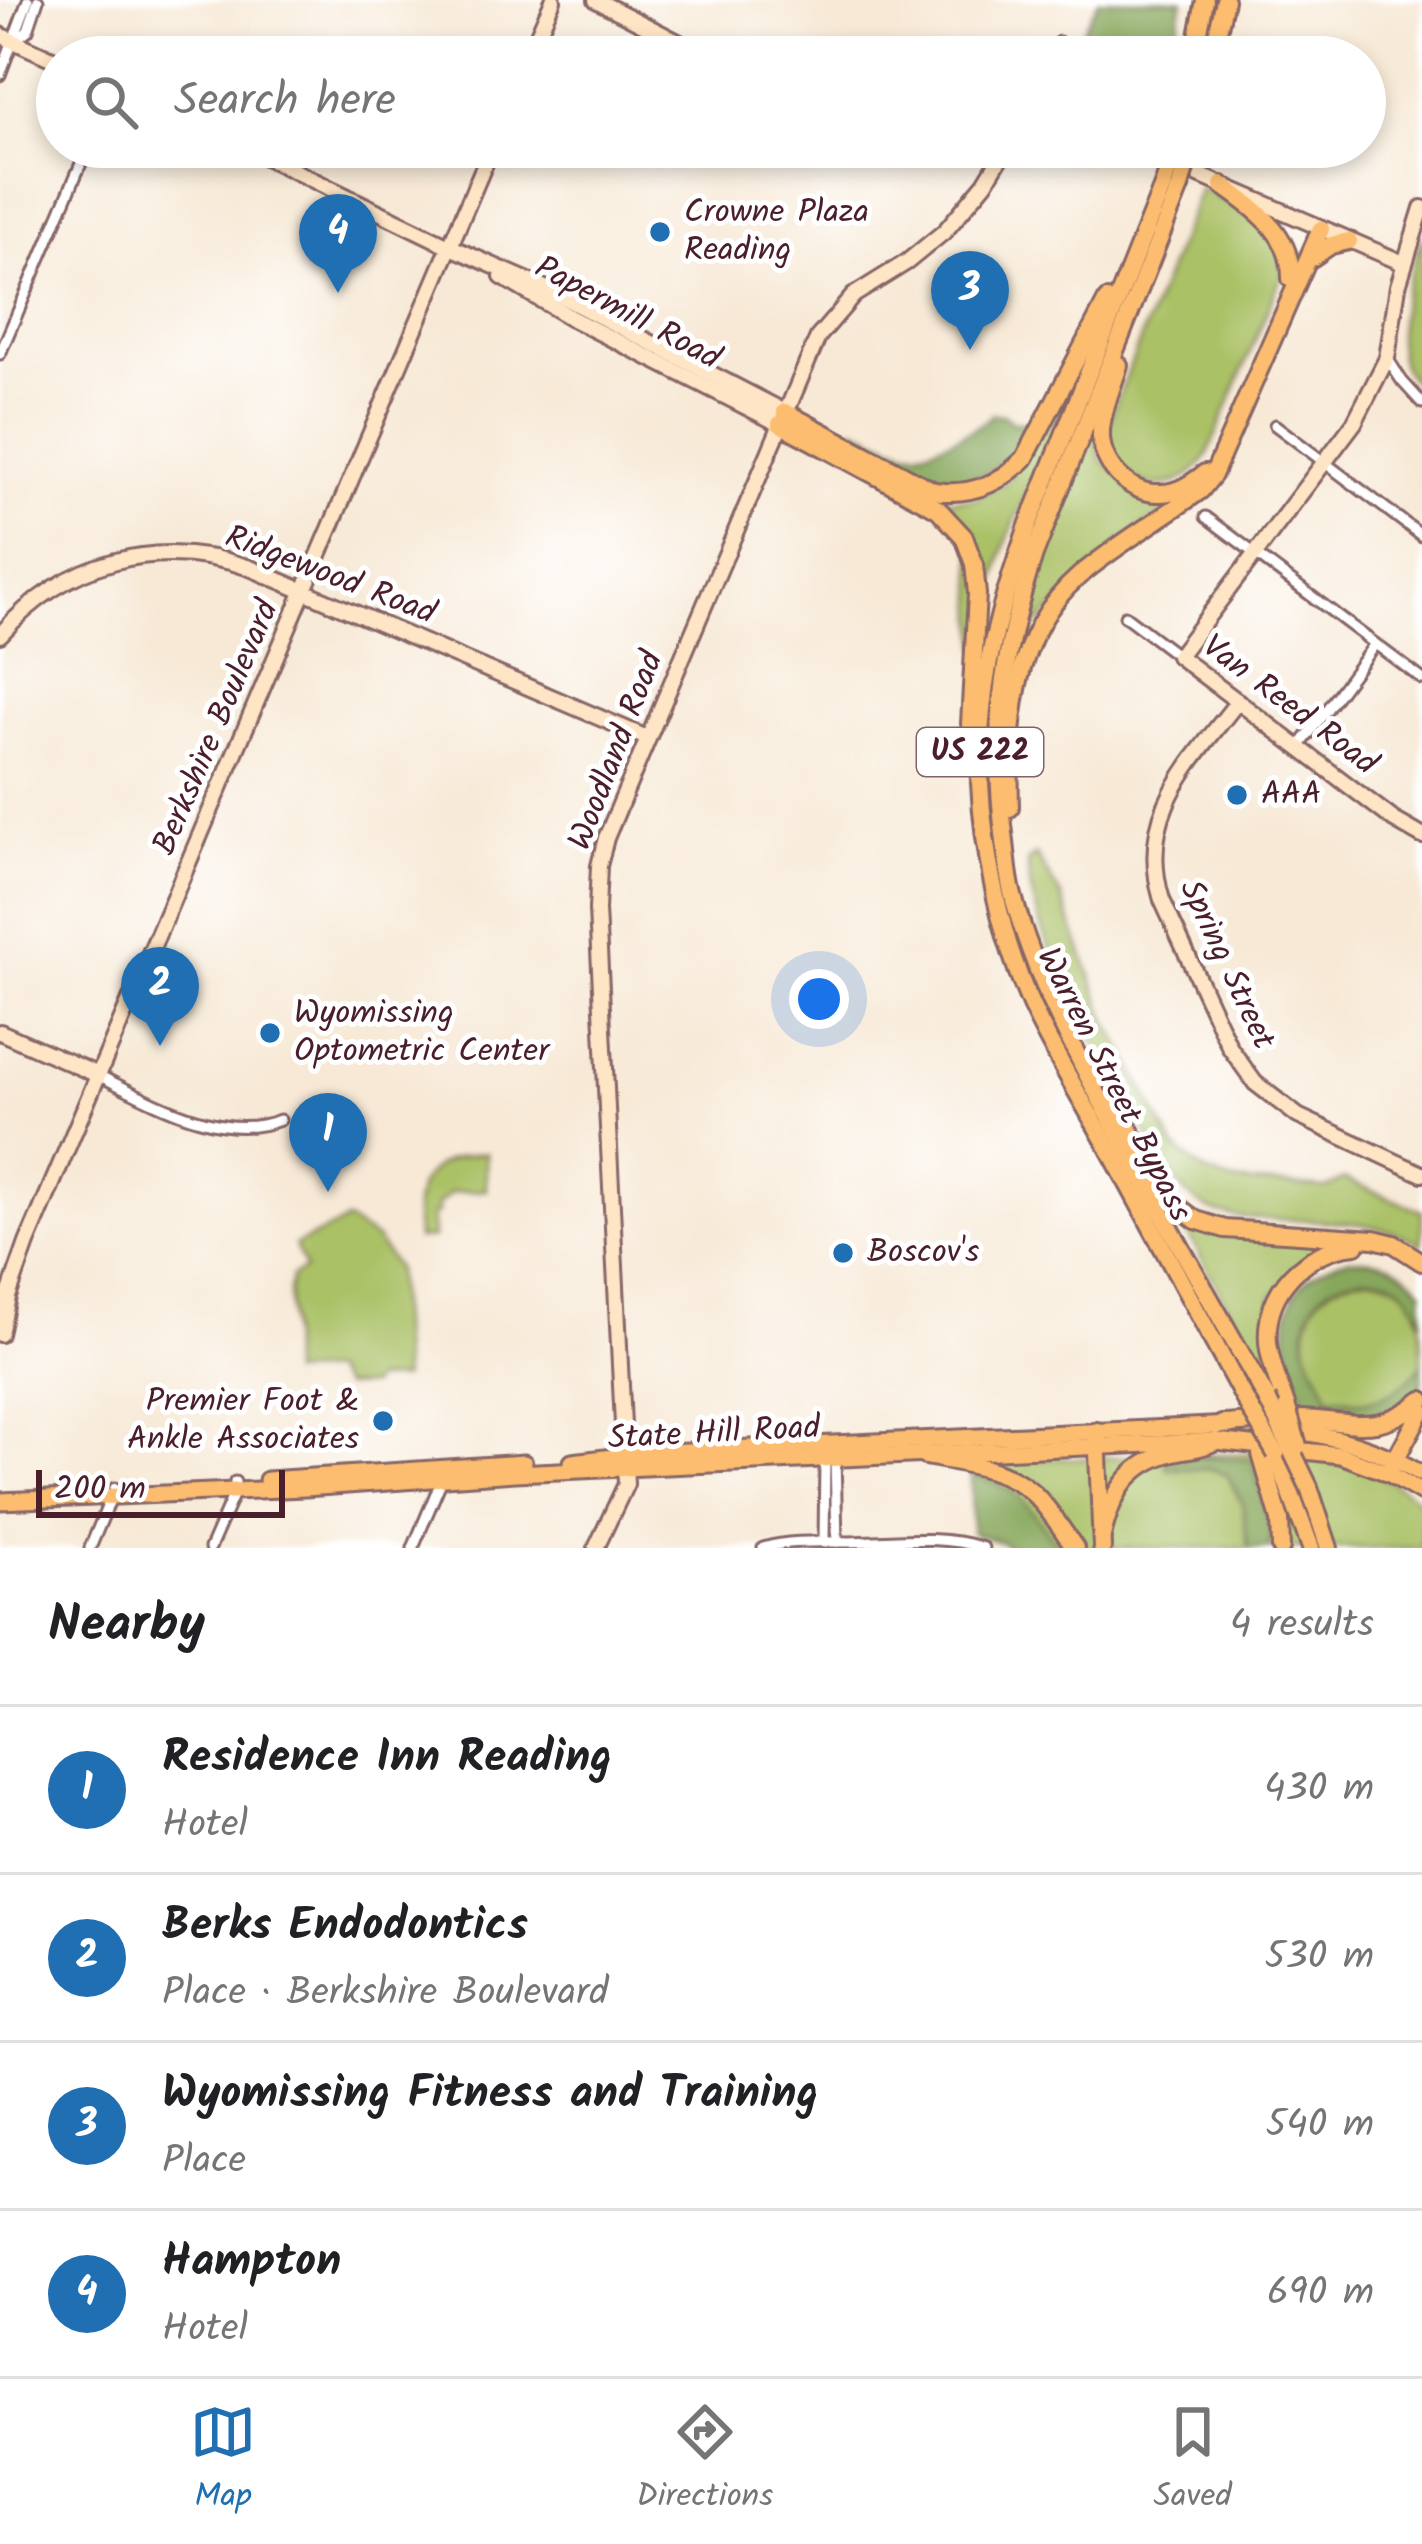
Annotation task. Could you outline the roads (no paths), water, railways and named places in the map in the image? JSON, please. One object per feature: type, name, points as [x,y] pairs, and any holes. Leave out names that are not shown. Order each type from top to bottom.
[{"type":"highway","points":[[1198,36],[1205,0]]},
{"type":"highway","points":[[1217,36],[1225,0]]},
{"type":"highway","name":"Warren Street Bypass","points":[[1172,168],[1169,193],[1015,614],[999,707],[998,788],[1012,893],[1043,984],[1087,1076],[1267,1399],[1309,1487],[1329,1548]]},
{"type":"highway","name":"Warren Street Bypass","points":[[1181,168],[1029,523],[1003,601],[981,711],[980,778],[988,854],[1003,927],[1031,1005],[1245,1400],[1311,1548]]},
{"type":"highway","points":[[1222,185],[1276,230],[1296,277]]},
{"type":"highway","points":[[783,418],[934,491],[969,493],[999,479],[1016,467],[1033,444],[1169,193]]},
{"type":"highway","points":[[1169,193],[1163,249],[1122,355],[1101,426],[1108,462],[1127,483],[1142,490],[1167,493],[1204,474],[1318,228]]},
{"type":"highway","points":[[1012,893],[1009,740],[1018,682],[1046,614],[1078,578],[1201,490],[1214,475],[1296,277],[1318,251],[1349,241]]},
{"type":"highway","points":[[783,418],[938,509],[968,546],[977,594],[971,690],[973,819],[979,857],[1003,927]]},
{"type":"highway","points":[[1043,984],[1165,1191],[1190,1216],[1232,1230],[1374,1239],[1394,1244],[1422,1266]]},
{"type":"highway","points":[[1309,1487],[1270,1357],[1268,1331],[1277,1296],[1294,1272],[1328,1250],[1360,1244],[1389,1250],[1422,1266]]},
{"type":"highway","points":[[1100,1544],[1112,1500],[1131,1473],[1162,1456],[1198,1450],[1219,1433],[1302,1419],[1372,1425],[1422,1400]]},
{"type":"highway","points":[[1395,1468],[1422,1410]]},
{"type":"highway","points":[[1395,1468],[1422,1425]]},
{"type":"highway","points":[[1094,1438],[1100,1544]]},
{"type":"highway","points":[[1268,1454],[1281,1548]]},
{"type":"highway","points":[[925,1456],[984,1468],[1026,1487],[1076,1548]]},
{"type":"main road","points":[[537,36],[553,0]]},
{"type":"main road","points":[[596,0],[666,36]]},
{"type":"main road","points":[[7,38],[36,51]]},
{"type":"main road","name":"Papermill Road","points":[[288,168],[451,247],[571,318],[783,418]]},
{"type":"main road","name":"Berkshire Boulevard","points":[[0,1334],[15,1273],[483,168]]},
{"type":"main road","name":"Woodland Road","points":[[596,1548],[626,1484],[597,892],[606,838],[818,337],[854,295],[936,239],[994,168]]},
{"type":"main road","points":[[1183,168],[1403,263]]},
{"type":"main road","points":[[1178,656],[1354,423],[1387,358],[1403,263],[1422,208]]},
{"type":"main road","name":"Ridgewood Road","points":[[0,635],[59,584],[96,567],[172,553],[224,559],[647,738]]},
{"type":"main road","name":"Van Reed Road","points":[[1178,656],[1394,820],[1422,836]]},
{"type":"main road","name":"Spring Street","points":[[1238,701],[1173,787],[1164,807],[1155,847],[1162,900],[1224,1037],[1255,1083],[1300,1118],[1422,1174]]},
{"type":"main road","points":[[0,1032],[98,1075]]},
{"type":"main road","name":"State Hill Road","points":[[0,1501],[830,1451],[1312,1432],[1358,1445],[1395,1468],[1422,1493]]},
{"type":"main road","name":"State Hill Road","points":[[830,1451],[925,1456],[1094,1438]]},
{"type":"main road","name":"State Hill Road","points":[[1395,1468],[1422,1474]]},
{"type":"main road","name":"State Hill Road","points":[[0,1491],[113,1492]]},
{"type":"street","points":[[0,75],[7,38],[28,0]]},
{"type":"street","points":[[7,38],[28,30],[38,0]]},
{"type":"street","points":[[0,354],[79,168]]},
{"type":"street","points":[[1387,358],[1422,403]]},
{"type":"street","points":[[1275,425],[1422,536]]},
{"type":"street","points":[[1206,517],[1422,680]]},
{"type":"street","name":"Van Reed Road","points":[[1125,616],[1178,656]]},
{"type":"street","points":[[1299,747],[1376,644]]},
{"type":"street","points":[[98,1075],[219,1126],[257,1126],[280,1120]]},
{"type":"street","points":[[828,1544],[830,1451]]},
{"type":"street","points":[[413,1548],[442,1474]]},
{"type":"street","points":[[210,1548],[235,1487]]},
{"type":"street","points":[[90,1548],[113,1492]]},
{"type":"street","points":[[764,1548],[785,1543],[940,1540],[983,1548]]},
{"type":"place","name":"Crowne Plaza Reading","points":[[660,232]]},
{"type":"place","name":"Hampton","points":[[338,293]]},
{"type":"place","name":"Wyomissing Fitness and Training","points":[[970,350]]},
{"type":"place","name":"AAA","points":[[1237,795]]},
{"type":"place","name":"Wyomissing Optometric Center","points":[[270,1033]]},
{"type":"place","name":"Berks Endodontics","points":[[160,1046]]},
{"type":"place","name":"Residence Inn Reading","points":[[328,1192]]},
{"type":"place","name":"Boscov's","points":[[843,1253]]},
{"type":"place","name":"Premier Foot & Ankle Associates","points":[[383,1421]]}]
